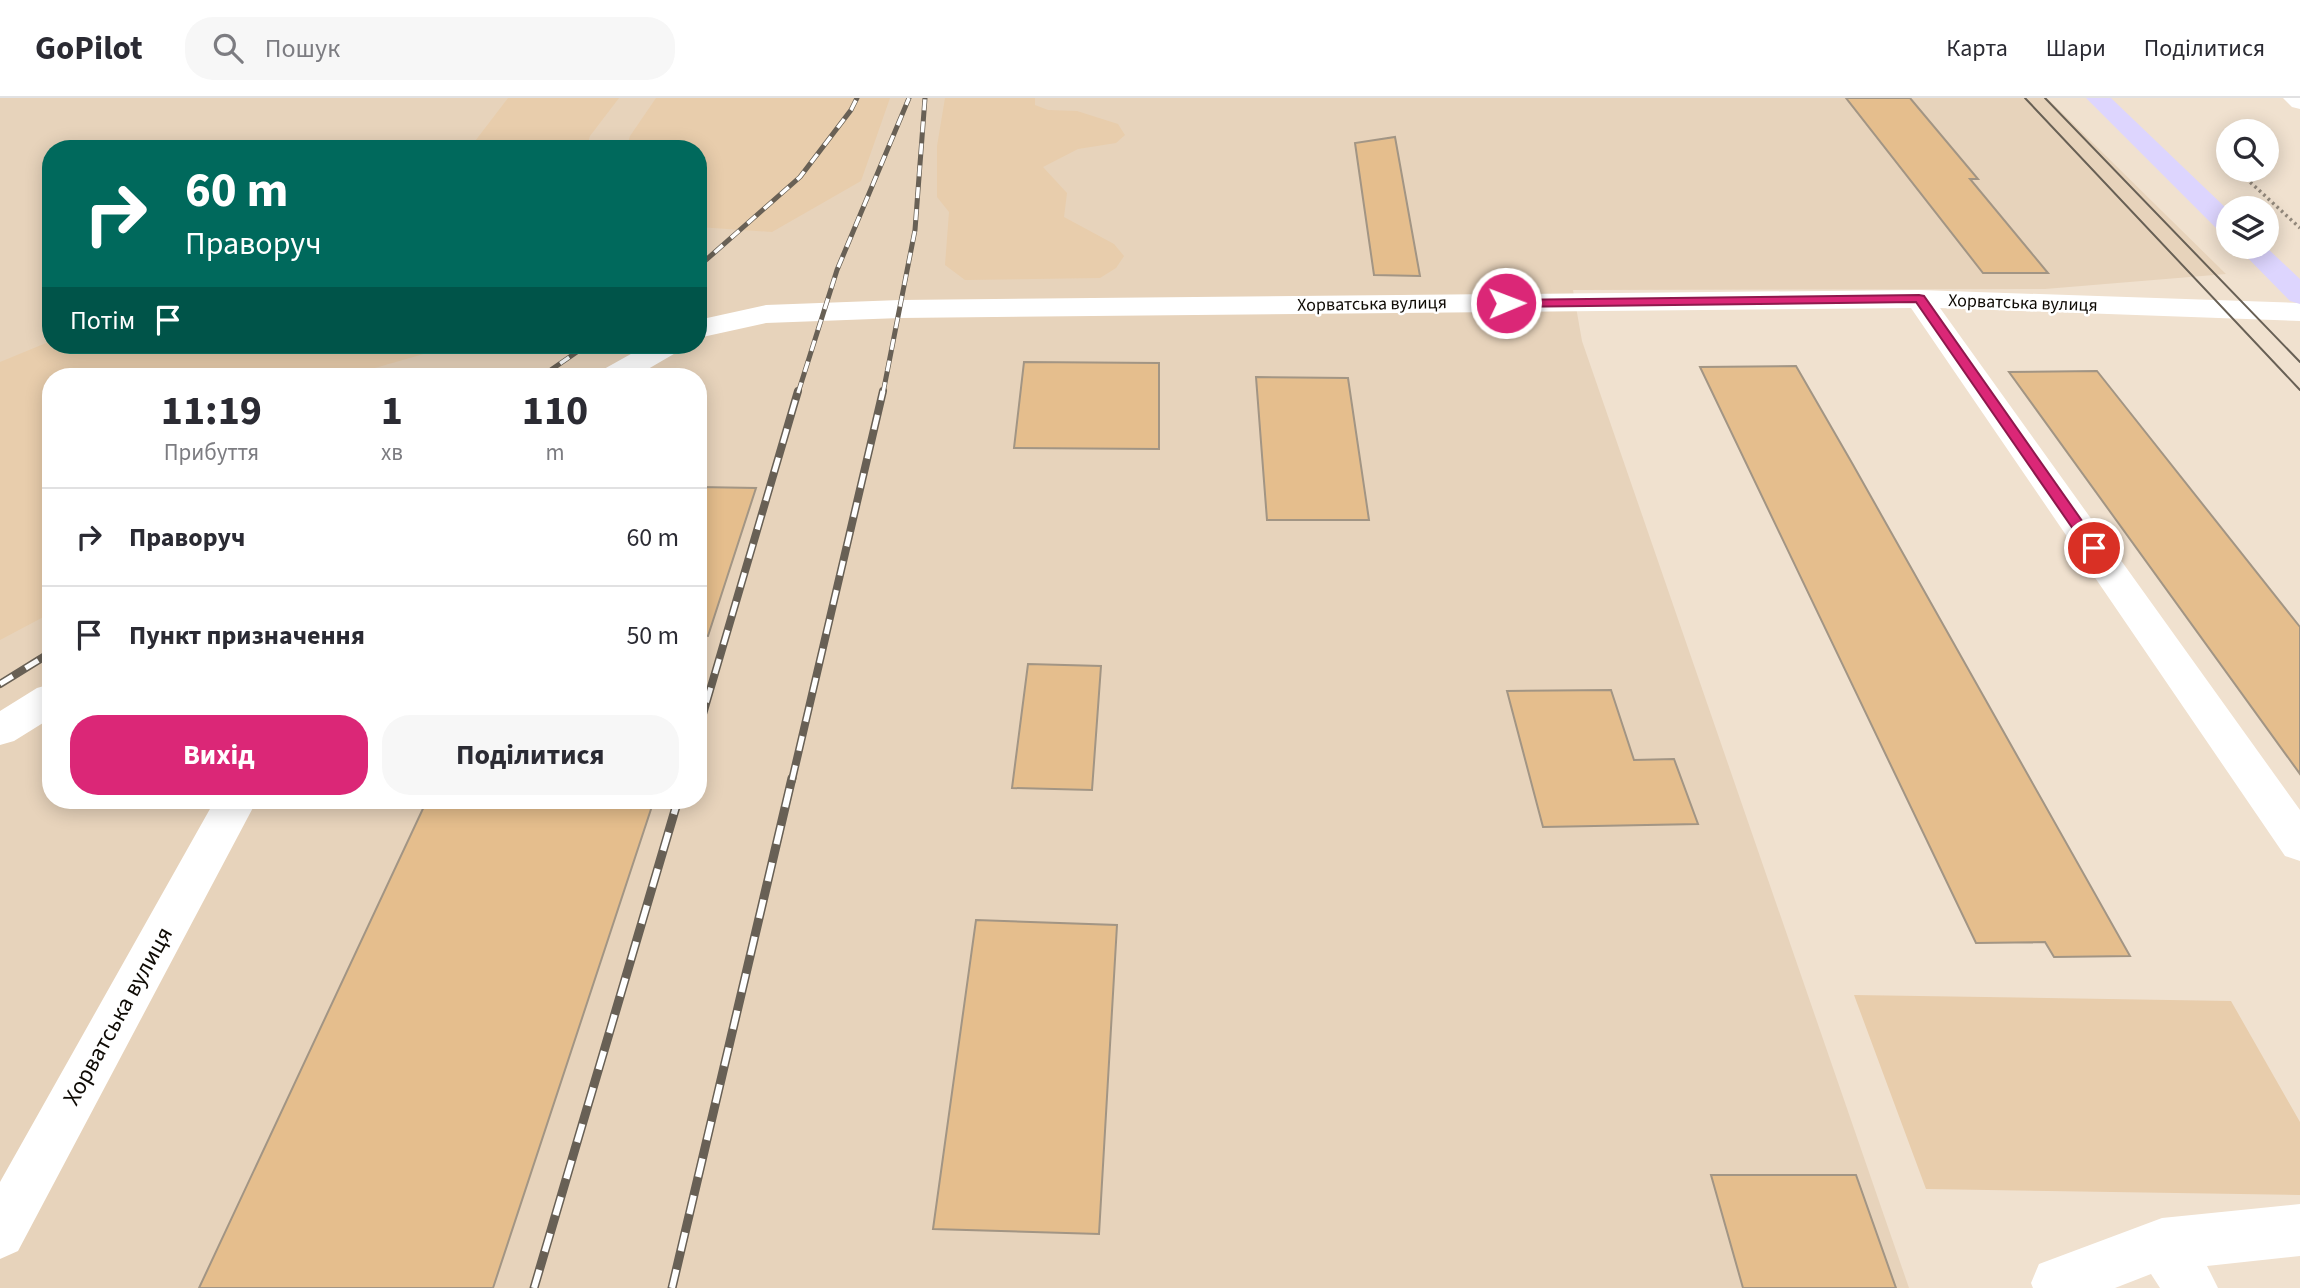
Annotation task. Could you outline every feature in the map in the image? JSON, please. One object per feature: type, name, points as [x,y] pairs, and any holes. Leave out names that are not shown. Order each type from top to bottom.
[{"type":"main road","points":[[2098,98],[2216,213]]},
{"type":"main road","points":[[2263,259],[2300,295]]},
{"type":"street","points":[[2295,98],[2300,102]]},
{"type":"street","points":[[1919,299],[2300,843]]},
{"type":"street","name":"Хорватська вулиця","points":[[707,327],[766,314],[824,310],[1919,299],[2300,312]]},
{"type":"street","points":[[629,368],[653,354]]},
{"type":"street","points":[[0,730],[42,704]]},
{"type":"street","name":"Хорватська вулиця","points":[[0,1233],[231,809]]},
{"type":"street","points":[[2058,1283],[2162,1244],[2300,1230]]},
{"type":"street","points":[[2162,1244],[2191,1288]]},
{"type":"path","points":[[2250,182],[2300,228]]},
{"type":"shaded area","points":[[0,98],[2047,98],[2226,274],[2045,289],[1573,290],[1582,341],[1909,1288],[0,1288]]},
{"type":"shaded area","points":[[508,98],[619,98],[589,140],[476,140]]},
{"type":"shaded area","points":[[656,98],[890,98],[861,181],[772,232],[707,228],[707,140],[629,140]]},
{"type":"shaded area","points":[[945,98],[1035,98],[1035,105],[1048,110],[1077,111],[1118,124],[1125,135],[1116,143],[1078,149],[1043,167],[1067,193],[1064,217],[1114,244],[1124,256],[1116,268],[1100,278],[965,280],[945,265],[949,212],[937,197],[937,146]]},
{"type":"shaded area","points":[[42,345],[42,354],[424,354],[375,368],[42,368],[42,618],[0,640],[0,362]]},
{"type":"shaded area","points":[[1854,995],[2231,1001],[2300,1122],[2300,1195],[1926,1189]]},
{"type":"building","points":[[1846,98],[1910,98],[1978,179],[1970,179],[2048,273],[1983,273]]},
{"type":"building","points":[[1395,137],[1420,276],[1374,275],[1355,143]]},
{"type":"building","points":[[1024,362],[1159,363],[1159,449],[1014,448]]},
{"type":"building","points":[[1796,366],[2130,956],[2054,957],[2045,942],[1976,943],[1700,367]]},
{"type":"building","points":[[2097,371],[2300,627],[2300,774],[2009,372]]},
{"type":"building","points":[[1256,377],[1348,378],[1369,520],[1267,520]]},
{"type":"building","points":[[707,487],[756,488],[708,636]]},
{"type":"building","points":[[1028,664],[1101,666],[1092,790],[1012,788]]},
{"type":"building","points":[[1611,690],[1634,760],[1674,759],[1698,824],[1543,827],[1507,691]]},
{"type":"building","points":[[423,809],[651,809],[493,1288],[199,1288]]},
{"type":"building","points":[[976,920],[1117,925],[1099,1234],[933,1229]]},
{"type":"building","points":[[1711,1175],[1856,1175],[1896,1288],[1743,1288]]},
{"type":"tram line","points":[[2025,98],[2300,390]]},
{"type":"tram line","points":[[2045,98],[2300,362]]},
{"type":"railway","points":[[707,259],[800,177],[851,110],[857,98]]},
{"type":"railway","points":[[798,393],[837,270],[909,98]]},
{"type":"railway","points":[[883,393],[915,230],[925,98]]},
{"type":"railway","points":[[554,368],[574,354]]},
{"type":"railway","points":[[707,700],[798,391]]},
{"type":"railway","points":[[792,780],[883,391]]},
{"type":"railway","points":[[0,684],[42,658]]},
{"type":"railway","points":[[672,1288],[792,778]]},
{"type":"railway","points":[[534,1288],[675,809]]},
{"type":"route","points":[[1506,303],[1919,299],[2094,548]]}]
